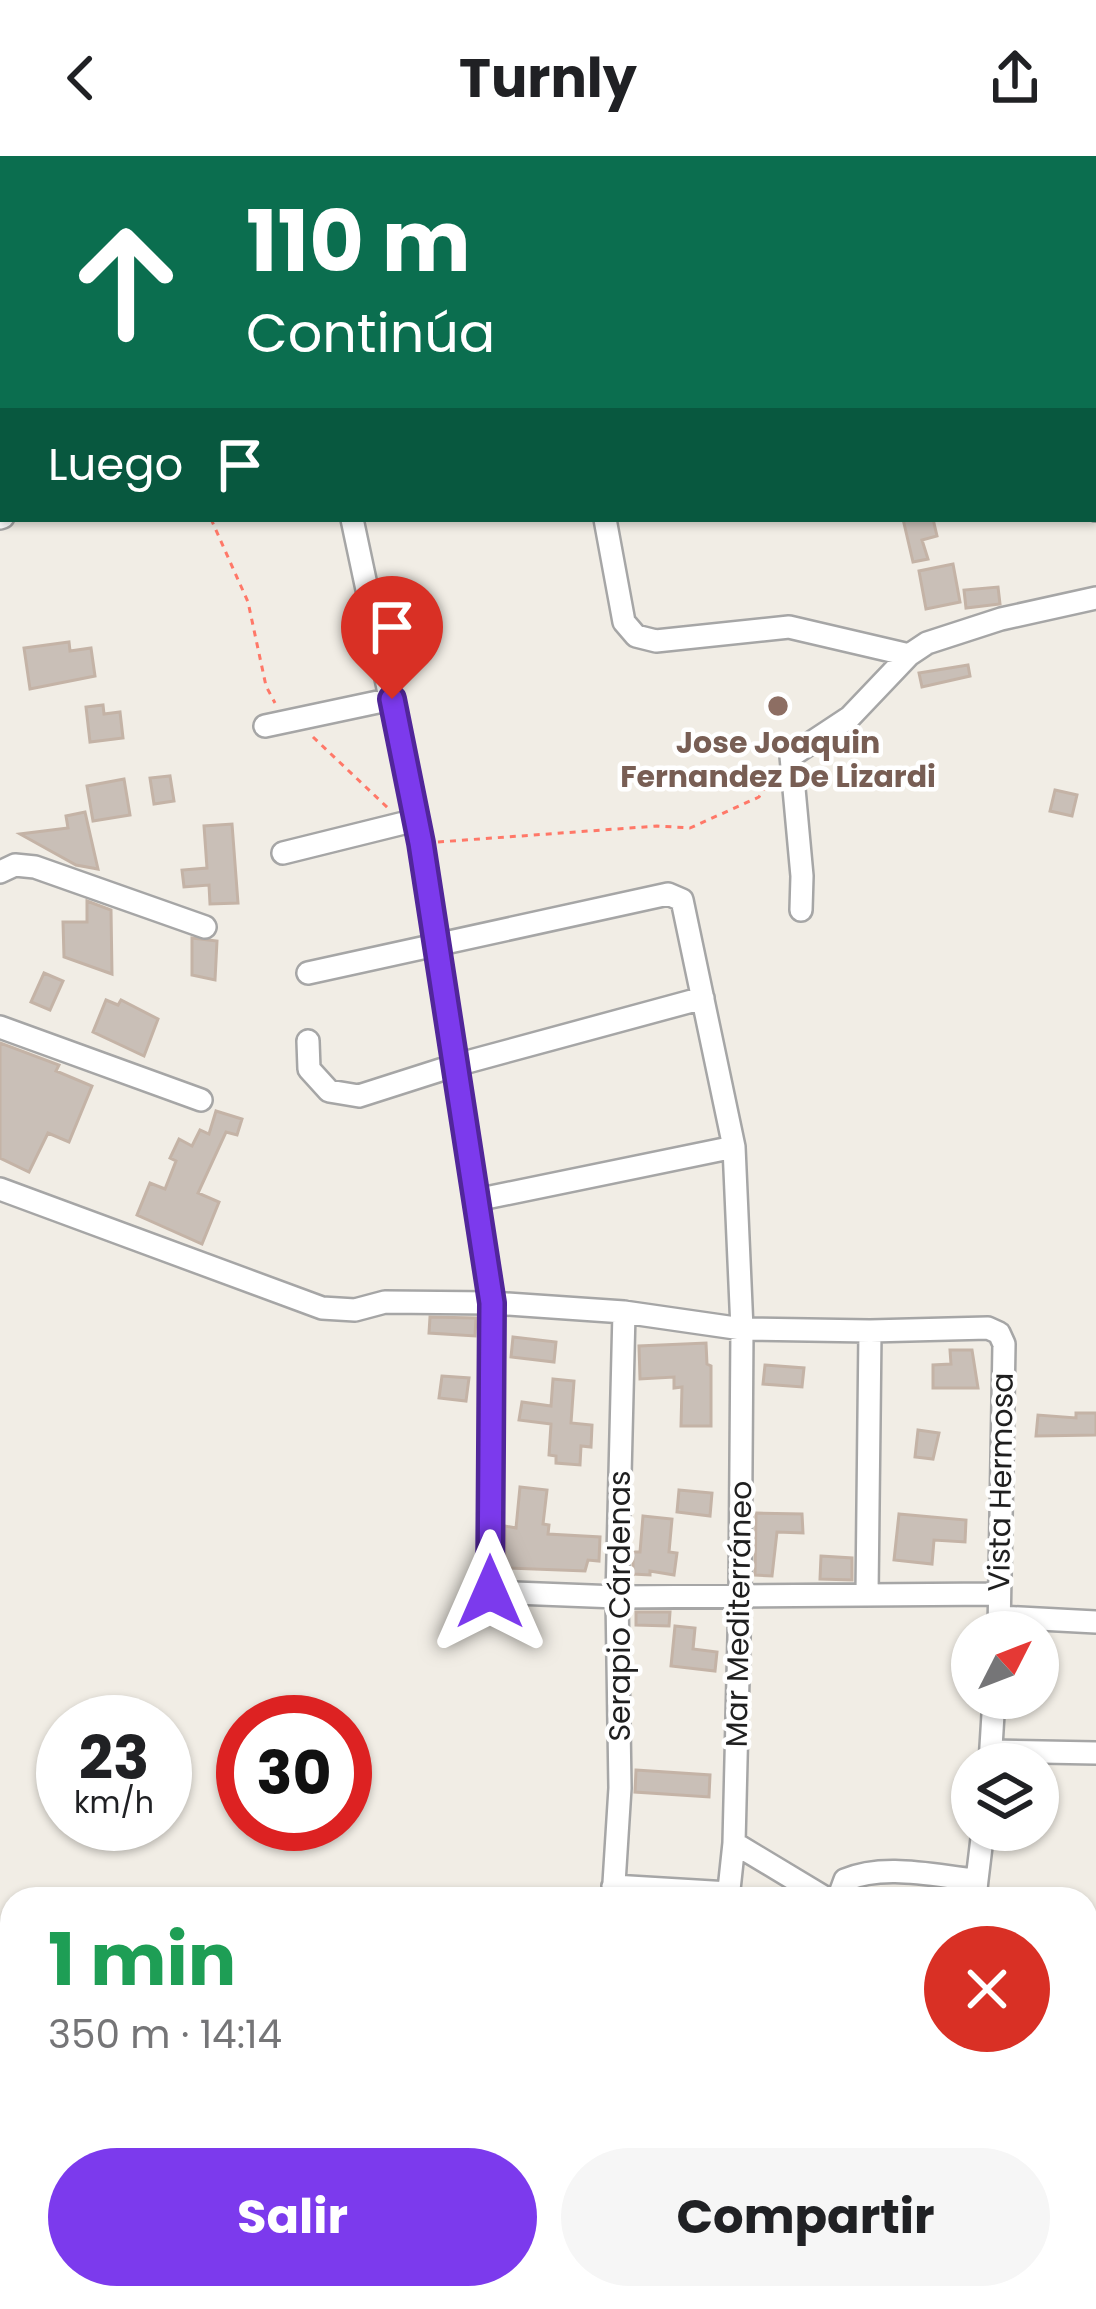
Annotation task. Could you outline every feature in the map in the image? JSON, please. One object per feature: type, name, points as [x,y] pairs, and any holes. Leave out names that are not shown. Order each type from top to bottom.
[{"type":"street","points":[[353,522],[416,820],[492,1303],[490,1592],[617,1597],[998,1594]]},
{"type":"street","points":[[606,522],[624,622],[637,636],[656,641],[789,627],[909,656]]},
{"type":"street","points":[[801,910],[791,756],[850,718],[927,643],[1001,619],[1096,598]]},
{"type":"street","points":[[266,726],[392,699]]},
{"type":"street","points":[[283,853],[416,820]]},
{"type":"street","points":[[0,872],[15,866],[35,867],[205,927]]},
{"type":"street","name":"Mar Mediterráneo","points":[[437,944],[676,895],[682,900],[734,1147],[742,1329],[740,1596],[730,1887]]},
{"type":"street","points":[[308,973],[437,944]]},
{"type":"street","points":[[308,1042],[309,1070],[328,1091],[359,1096],[703,998]]},
{"type":"street","points":[[0,1027],[201,1100]]},
{"type":"street","points":[[476,1200],[734,1147]]},
{"type":"street","points":[[0,1190],[322,1308],[355,1310],[385,1302],[492,1303],[624,1312],[742,1329],[870,1331],[867,1594]]},
{"type":"street","name":"Serapio Cárdenas","points":[[613,1887],[620,1788],[617,1597],[624,1312]]},
{"type":"street","name":"Vista Hermosa","points":[[870,1331],[988,1328],[999,1333],[1004,1344],[999,1611]]},
{"type":"street","points":[[1059,1623],[1096,1622]]},
{"type":"street","points":[[1059,1755],[1096,1753]]},
{"type":"street","points":[[734,1843],[807,1887]]},
{"type":"street","points":[[976,1887],[980,1851]]},
{"type":"street","points":[[842,1887],[844,1880],[861,1873],[962,1887]]},
{"type":"path","points":[[690,828],[759,797],[776,765],[791,756]]},
{"type":"building","points":[[904,522],[934,522],[937,536],[922,540],[928,559],[913,562]]},
{"type":"building","points":[[953,564],[960,602],[926,609],[919,571]]},
{"type":"building","points":[[998,587],[1000,604],[966,608],[964,590]]},
{"type":"building","points":[[69,642],[70,651],[91,648],[95,676],[30,689],[24,648]]},
{"type":"building","points":[[968,665],[970,676],[922,687],[919,673]]},
{"type":"building","points":[[103,705],[104,714],[120,712],[123,738],[90,742],[86,707]]},
{"type":"building","points":[[170,776],[174,801],[154,804],[150,778]]},
{"type":"building","points":[[124,779],[130,815],[93,821],[87,786]]},
{"type":"building","points":[[1055,790],[1077,795],[1072,816],[1050,811]]},
{"type":"building","points":[[85,812],[98,869],[76,865],[20,834],[68,828],[66,816]]},
{"type":"building","points":[[232,824],[238,903],[210,904],[209,885],[184,887],[182,870],[207,868],[204,826]]},
{"type":"building","points":[[87,901],[111,910],[112,974],[64,957],[63,922],[87,922]]},
{"type":"building","points":[[192,938],[217,941],[215,980],[192,975]]},
{"type":"building","points":[[44,973],[63,981],[50,1010],[31,1002]]},
{"type":"building","points":[[106,1000],[118,1005],[121,1000],[158,1019],[144,1056],[93,1032]]},
{"type":"building","points":[[0,1043],[59,1065],[56,1071],[92,1086],[69,1142],[48,1133],[29,1172],[0,1158]]},
{"type":"building","points":[[216,1111],[242,1119],[237,1135],[226,1132],[198,1193],[219,1202],[202,1244],[137,1215],[150,1183],[165,1189],[179,1139],[192,1146],[200,1130],[209,1134]]},
{"type":"building","points":[[430,1317],[476,1318],[475,1336],[429,1333]]},
{"type":"building","points":[[513,1337],[556,1342],[554,1362],[511,1357]]},
{"type":"building","points":[[706,1343],[711,1366],[711,1426],[681,1426],[682,1387],[674,1388],[674,1377],[640,1379],[639,1346]]},
{"type":"building","points":[[950,1350],[972,1350],[978,1388],[933,1388],[933,1365],[951,1364]]},
{"type":"building","points":[[765,1365],[804,1368],[802,1387],[763,1384]]},
{"type":"building","points":[[442,1376],[469,1378],[466,1401],[439,1398]]},
{"type":"building","points":[[553,1379],[574,1381],[571,1423],[592,1425],[591,1447],[581,1446],[580,1465],[556,1463],[556,1456],[549,1455],[551,1424],[519,1420],[522,1402],[551,1406]]},
{"type":"building","points":[[1076,1413],[1096,1413],[1096,1435],[1036,1436],[1038,1415],[1076,1418]]},
{"type":"building","points":[[918,1430],[939,1433],[933,1459],[915,1457]]},
{"type":"building","points":[[520,1487],[547,1490],[543,1524],[549,1525],[548,1534],[600,1537],[599,1561],[588,1560],[585,1571],[505,1568],[505,1526],[516,1528]]},
{"type":"building","points":[[679,1490],[712,1493],[710,1516],[677,1512]]},
{"type":"building","points":[[756,1513],[802,1514],[803,1533],[777,1532],[772,1576],[755,1575]]},
{"type":"building","points":[[899,1514],[966,1520],[965,1542],[934,1540],[932,1564],[894,1560]]},
{"type":"building","points":[[643,1516],[672,1519],[669,1552],[677,1553],[674,1575],[633,1574],[633,1552],[640,1552]]},
{"type":"building","points":[[821,1556],[852,1558],[852,1580],[820,1579]]},
{"type":"building","points":[[636,1612],[670,1612],[669,1626],[636,1625]]},
{"type":"building","points":[[675,1626],[695,1628],[693,1649],[717,1652],[715,1671],[671,1666]]},
{"type":"building","points":[[636,1770],[710,1775],[709,1797],[635,1792]]},
{"type":"place","name":"Jose Joaquin Fernandez De Lizardi","points":[[778,706]]},
{"type":"route","points":[[392,699],[421,843],[492,1303],[490,1592]]}]
